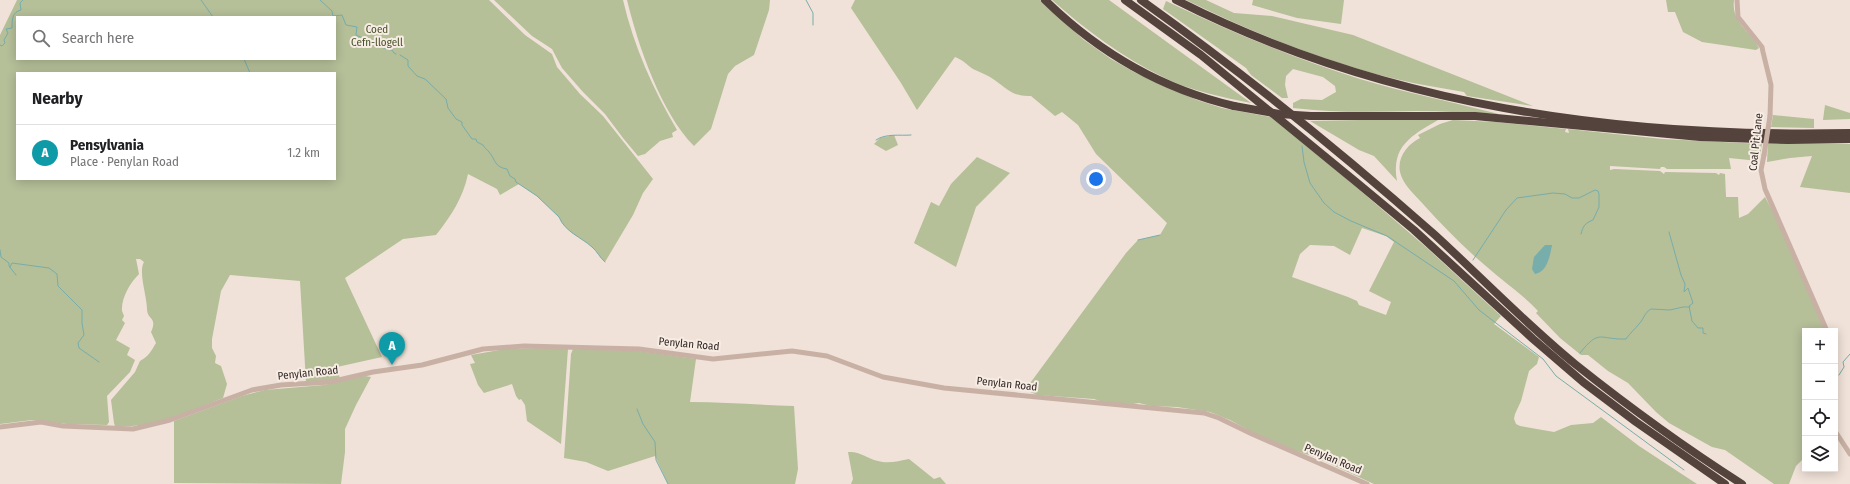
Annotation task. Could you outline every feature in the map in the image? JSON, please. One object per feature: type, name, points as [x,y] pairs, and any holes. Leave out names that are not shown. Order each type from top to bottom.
[{"type":"highway","points":[[1045,0],[1089,38],[1129,65],[1174,87],[1234,106],[1279,114],[1311,116],[1475,116],[1700,137],[1782,140],[1850,139]]},
{"type":"highway","points":[[1125,0],[1201,55],[1356,181],[1414,230],[1533,339],[1583,382],[1636,422],[1725,484]]},
{"type":"highway","points":[[1141,0],[1206,48],[1324,140],[1435,236],[1574,363],[1640,415],[1742,484]]},
{"type":"highway","points":[[1176,0],[1238,29],[1320,62],[1388,83],[1460,100],[1546,114],[1664,128],[1754,132],[1850,133]]},
{"type":"street","name":"Coal Pit Lane","points":[[1737,0],[1738,17],[1762,47],[1771,85],[1770,116],[1761,170],[1764,189],[1826,328]]},
{"type":"street","name":"Penylan Road","points":[[0,427],[41,422],[63,426],[133,429],[170,420],[252,390],[281,385],[330,382],[373,372],[422,365],[483,349],[501,347],[524,346],[625,349],[714,359],[792,351],[827,356],[890,378],[944,388],[1204,413],[1220,418],[1252,434],[1366,484]]},
{"type":"street","points":[[1838,436],[1850,454]]},
{"type":"green space","name":"Coed Cefn-llogell","points":[[17,0],[489,0],[525,35],[552,54],[557,67],[580,94],[603,116],[653,179],[643,193],[633,215],[605,262],[588,243],[565,227],[559,217],[537,196],[519,184],[500,195],[497,189],[468,174],[460,199],[447,221],[436,235],[403,239],[345,278],[382,357],[337,367],[340,379],[306,382],[300,281],[230,275],[221,291],[212,339],[212,348],[216,356],[215,363],[221,366],[227,384],[223,398],[157,422],[143,425],[115,426],[111,400],[135,372],[140,361],[148,355],[156,343],[151,332],[153,321],[147,313],[142,272],[144,262],[140,259],[136,259],[139,274],[129,286],[123,301],[122,311],[124,316],[122,320],[125,323],[116,340],[130,348],[127,355],[135,360],[130,372],[107,396],[109,422],[107,425],[67,424],[32,420],[0,424],[0,35]]},
{"type":"green space","points":[[494,0],[623,0],[627,17],[645,67],[677,130],[672,133],[673,137],[660,141],[645,154],[638,156],[605,114],[562,68],[552,49],[532,36]]},
{"type":"green space","points":[[627,0],[770,0],[769,10],[754,55],[735,66],[728,74],[711,129],[694,146],[671,116],[652,78],[637,37]]},
{"type":"green space","points":[[855,0],[1040,0],[1084,40],[1111,59],[1134,72],[1197,100],[1222,108],[1276,118],[1427,248],[1501,316],[1494,324],[1539,357],[1537,364],[1529,371],[1521,401],[1515,414],[1514,419],[1516,424],[1554,432],[1571,425],[1593,423],[1601,417],[1639,446],[1697,484],[1374,484],[1315,457],[1290,449],[1210,412],[1177,407],[1151,406],[1139,403],[1106,403],[1094,399],[1037,395],[1028,391],[1028,386],[1126,253],[1138,240],[1160,235],[1167,223],[1096,154],[1078,125],[1062,112],[1055,116],[1031,96],[1018,95],[1009,91],[990,77],[973,69],[958,58],[955,57],[917,110],[901,83],[851,8]],"holes":[[[1362,228],[1386,236],[1394,242],[1369,291],[1391,302],[1386,315],[1359,305],[1357,301],[1348,297],[1292,277],[1300,254],[1310,245],[1334,246],[1350,255]]]},
{"type":"green space","points":[[1052,0],[1109,0],[1251,103],[1196,90],[1163,77],[1119,52],[1078,22]]},
{"type":"green space","points":[[1186,0],[1206,0],[1234,13],[1272,16],[1353,35],[1533,106],[1467,96],[1464,92],[1413,83],[1354,68],[1269,37]]},
{"type":"green space","points":[[1253,0],[1344,0],[1341,24],[1297,18],[1252,5]]},
{"type":"green space","points":[[1666,0],[1734,0],[1735,14],[1738,20],[1759,48],[1756,50],[1702,42],[1683,32],[1675,12],[1668,12]]},
{"type":"green space","points":[[1166,1],[1213,23],[1335,71],[1395,89],[1499,114],[1426,111],[1369,112],[1308,110],[1293,108],[1293,103],[1301,99],[1322,100],[1336,92],[1335,86],[1323,77],[1293,69],[1286,76],[1285,85],[1288,98],[1282,98],[1251,75],[1246,68],[1163,9]]},
{"type":"green space","points":[[1825,105],[1850,113],[1850,119],[1823,120]]},
{"type":"green space","points":[[1773,115],[1814,119],[1814,128],[1771,127]]},
{"type":"green space","points":[[1411,119],[1438,120],[1419,131],[1405,143],[1397,159],[1397,181],[1374,156],[1359,150],[1310,121]]},
{"type":"green space","points":[[1453,120],[1496,122],[1566,129],[1565,132],[1569,133],[1568,129],[1663,139],[1762,144],[1759,161],[1729,158],[1731,169],[1667,169],[1661,167],[1660,169],[1610,166],[1610,170],[1660,171],[1664,174],[1665,172],[1725,174],[1726,197],[1738,197],[1739,218],[1748,214],[1765,197],[1779,223],[1824,328],[1802,328],[1802,460],[1796,466],[1789,484],[1774,484],[1725,450],[1712,447],[1669,423],[1656,412],[1628,383],[1608,371],[1588,355],[1581,355],[1560,338],[1536,313],[1538,311],[1532,305],[1478,260],[1446,229],[1406,185],[1400,172],[1400,161],[1402,156],[1411,144],[1420,138],[1418,135],[1440,124]]},
{"type":"green space","points":[[894,135],[898,145],[886,151],[874,144],[880,138]]},
{"type":"green space","points":[[1768,143],[1850,144],[1850,193],[1800,187],[1812,156],[1767,162]]},
{"type":"green space","points":[[977,157],[1010,173],[976,207],[956,267],[914,243],[931,202],[939,206],[951,184]]},
{"type":"green space","points":[[505,349],[568,349],[561,444],[527,421],[525,405],[521,399],[519,400],[516,396],[512,384],[484,393],[478,385],[470,364],[475,363],[471,355]]},
{"type":"green space","points":[[573,349],[639,351],[696,359],[690,402],[794,406],[798,469],[795,484],[668,484],[655,456],[608,471],[586,462],[564,458],[571,354]]},
{"type":"green space","points":[[365,376],[371,377],[345,429],[345,452],[341,484],[174,483],[174,421],[242,396],[265,390],[324,385]]},
{"type":"green space","points":[[848,452],[860,454],[882,462],[894,462],[909,459],[934,479],[940,477],[946,484],[851,484],[853,479]]},
{"type":"water","points":[[1545,245],[1552,245],[1549,258],[1545,267],[1539,273],[1535,274],[1532,269],[1534,257]]},
{"type":"waterway","points":[[0,45],[2,46],[5,43],[4,40],[8,33],[6,29],[12,28],[14,14],[21,10],[20,3],[23,0]]},
{"type":"waterway","points":[[201,0],[212,16]]},
{"type":"waterway","points":[[320,0],[332,11],[333,16],[342,15],[346,25],[357,27],[356,35],[365,39],[368,38],[376,44],[392,50],[396,54]]},
{"type":"waterway","points":[[806,0],[813,13],[813,25]]},
{"type":"waterway","points":[[400,55],[408,60],[408,66],[417,76],[425,79],[446,99],[448,108],[456,119],[462,122],[462,125],[472,139],[476,139],[477,142],[483,145],[497,165],[507,169],[510,176],[515,179],[516,182],[537,196],[559,217],[565,227],[588,243],[605,262]]},
{"type":"waterway","points":[[244,60],[250,72]]},
{"type":"waterway","points":[[876,140],[884,136],[911,135]]},
{"type":"waterway","points":[[1302,146],[1304,162],[1310,183],[1324,203],[1334,212],[1387,236],[1454,281],[1479,310],[1543,359],[1556,376],[1684,470]]},
{"type":"waterway","points":[[1473,260],[1506,210],[1517,198],[1553,193],[1565,194],[1572,198],[1579,198],[1595,190],[1598,191],[1599,207],[1593,220],[1585,225],[1581,234]]},
{"type":"waterway","points":[[1669,232],[1685,284],[1684,292],[1688,288],[1693,303],[1689,306],[1692,321],[1698,328],[1703,328],[1703,333],[1706,334]]},
{"type":"waterway","points":[[1138,240],[1160,235]]},
{"type":"waterway","points":[[0,250],[1,257],[9,263],[9,266],[16,275]]},
{"type":"waterway","points":[[10,267],[12,263],[49,268],[57,274],[58,286],[82,310],[84,335],[78,343],[79,348],[99,362]]},
{"type":"waterway","points":[[1580,353],[1592,340],[1596,338],[1626,339],[1651,309],[1670,310],[1690,307]]},
{"type":"waterway","points":[[1839,375],[1844,367],[1843,362],[1850,354]]},
{"type":"waterway","points":[[637,409],[643,424],[655,442],[656,460],[668,484]]},
{"type":"place","name":"Pensylvania","points":[[392,365]]}]
